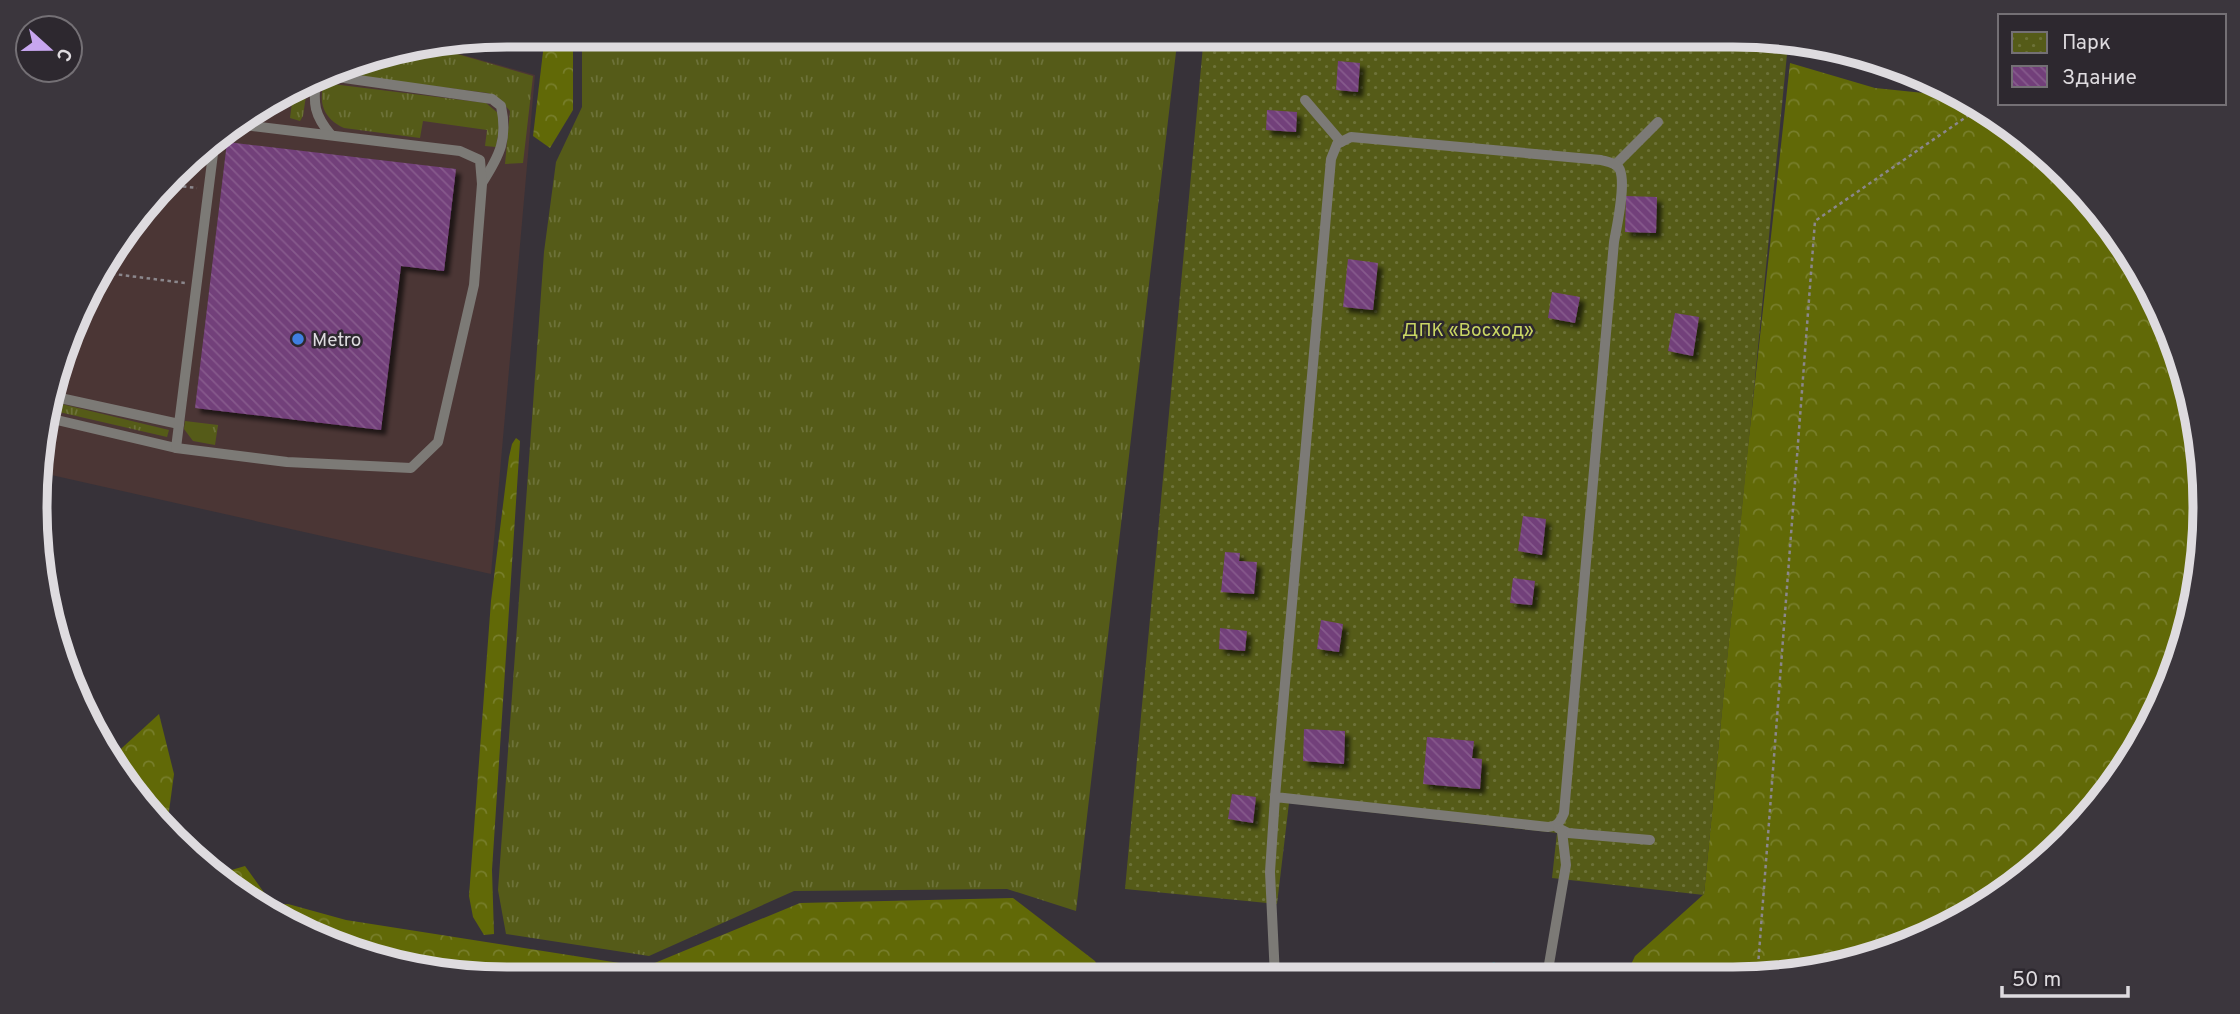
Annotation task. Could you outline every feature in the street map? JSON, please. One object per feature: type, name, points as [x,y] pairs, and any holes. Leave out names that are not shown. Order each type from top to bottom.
[{"type":"lane","points":[[343,78],[492,99],[501,106],[505,124],[500,154],[482,184]]},
{"type":"lane","points":[[314,90],[313,99],[318,120],[331,135]]},
{"type":"lane","points":[[1305,100],[1341,142]]},
{"type":"lane","points":[[1616,164],[1658,122]]},
{"type":"lane","points":[[56,420],[177,448],[287,462],[411,468],[438,442],[474,285],[482,184],[480,160],[460,150],[251,126]]},
{"type":"lane","points":[[1275,967],[1270,872],[1275,797],[1331,159],[1337,144],[1351,137],[1601,160],[1616,164],[1620,170],[1622,184],[1614,242],[1564,813],[1559,829],[1566,865],[1549,967]]},
{"type":"lane","points":[[177,448],[213,153]]},
{"type":"lane","points":[[61,398],[179,424]]},
{"type":"lane","points":[[1275,797],[1559,829],[1569,833],[1650,840]]},
{"type":"path","points":[[1758,966],[1815,221],[1971,114]]},
{"type":"path","points":[[178,186],[209,189]]},
{"type":"path","points":[[111,274],[197,284]]},
{"type":"shaded area","points":[[449,51],[535,75],[491,574],[48,474],[56,417],[82,331],[109,277],[142,227],[161,204],[227,142],[277,109],[331,82],[359,72],[417,56]]},
{"type":"green space","points":[[544,47],[573,47],[573,110],[550,148],[533,136]]},
{"type":"green space","points":[[582,47],[1177,47],[1076,911],[1007,889],[794,891],[649,956],[506,934],[498,890],[544,252],[556,162],[582,107]]},
{"type":"green space","name":"ДПК «Восход»","points":[[1203,47],[1733,47],[1787,50],[1704,895],[1552,878],[1557,833],[1289,803],[1277,904],[1125,889]]},
{"type":"green space","points":[[447,51],[533,76],[523,163],[505,164],[510,111],[488,93],[351,75],[388,63]]},
{"type":"green space","points":[[1790,63],[1875,88],[1934,94],[1963,109],[2013,142],[2058,182],[2098,227],[2131,277],[2145,304],[2158,331],[2177,388],[2189,447],[2192,537],[2184,597],[2158,683],[2131,737],[2115,762],[2098,787],[2058,832],[2013,872],[1988,889],[1963,905],[1909,932],[1823,958],[1763,966],[1630,967],[1635,956],[1704,894],[1747,455]]},
{"type":"green space","points":[[328,83],[486,103],[499,114],[496,147],[485,146],[487,130],[423,121],[420,138],[344,128],[324,110],[322,90]]},
{"type":"green space","points":[[306,94],[300,121],[290,118],[292,101]]},
{"type":"green space","points":[[59,403],[169,430],[167,437],[57,412]]},
{"type":"green space","points":[[185,421],[218,425],[215,445],[193,441],[184,429]]},
{"type":"green space","points":[[516,438],[520,441],[492,870],[494,934],[484,935],[473,917],[469,896],[491,601],[509,457]]},
{"type":"green space","points":[[159,714],[174,774],[168,817],[142,787],[118,751]]},
{"type":"green space","points":[[245,866],[270,900],[252,889],[226,872]]},
{"type":"green space","points":[[1013,898],[1095,961],[1098,967],[645,967],[800,903]]},
{"type":"green space","points":[[288,904],[346,920],[645,967],[477,966],[417,958],[331,932],[277,905]]},
{"type":"water","points":[[1494,962],[1500,967],[1483,967]]},
{"type":"building","points":[[1338,61],[1360,63],[1358,92],[1336,90]]},
{"type":"building","points":[[1267,110],[1297,112],[1296,132],[1266,130]]},
{"type":"building","name":"Metro","points":[[227,142],[456,169],[444,271],[401,266],[381,430],[195,408]]},
{"type":"building","points":[[1626,196],[1657,197],[1656,233],[1625,232]]},
{"type":"building","points":[[1348,259],[1378,263],[1373,310],[1343,307]]},
{"type":"building","points":[[1552,292],[1580,297],[1575,323],[1548,318]]},
{"type":"building","points":[[1675,313],[1699,317],[1693,356],[1668,351]]},
{"type":"building","points":[[1523,516],[1546,519],[1542,555],[1518,551]]},
{"type":"building","points":[[1225,552],[1240,553],[1239,561],[1257,562],[1254,594],[1221,592]]},
{"type":"building","points":[[1513,578],[1535,581],[1532,605],[1510,603]]},
{"type":"building","points":[[1321,620],[1343,624],[1339,652],[1317,649]]},
{"type":"building","points":[[1220,628],[1247,631],[1245,651],[1219,649]]},
{"type":"building","points":[[1304,729],[1345,731],[1344,764],[1303,761]]},
{"type":"building","points":[[1427,737],[1474,741],[1472,758],[1482,759],[1480,789],[1423,784]]},
{"type":"building","points":[[1232,794],[1256,797],[1253,823],[1228,819]]},
{"type":"place","name":"Metro","points":[[298,339]]}]
